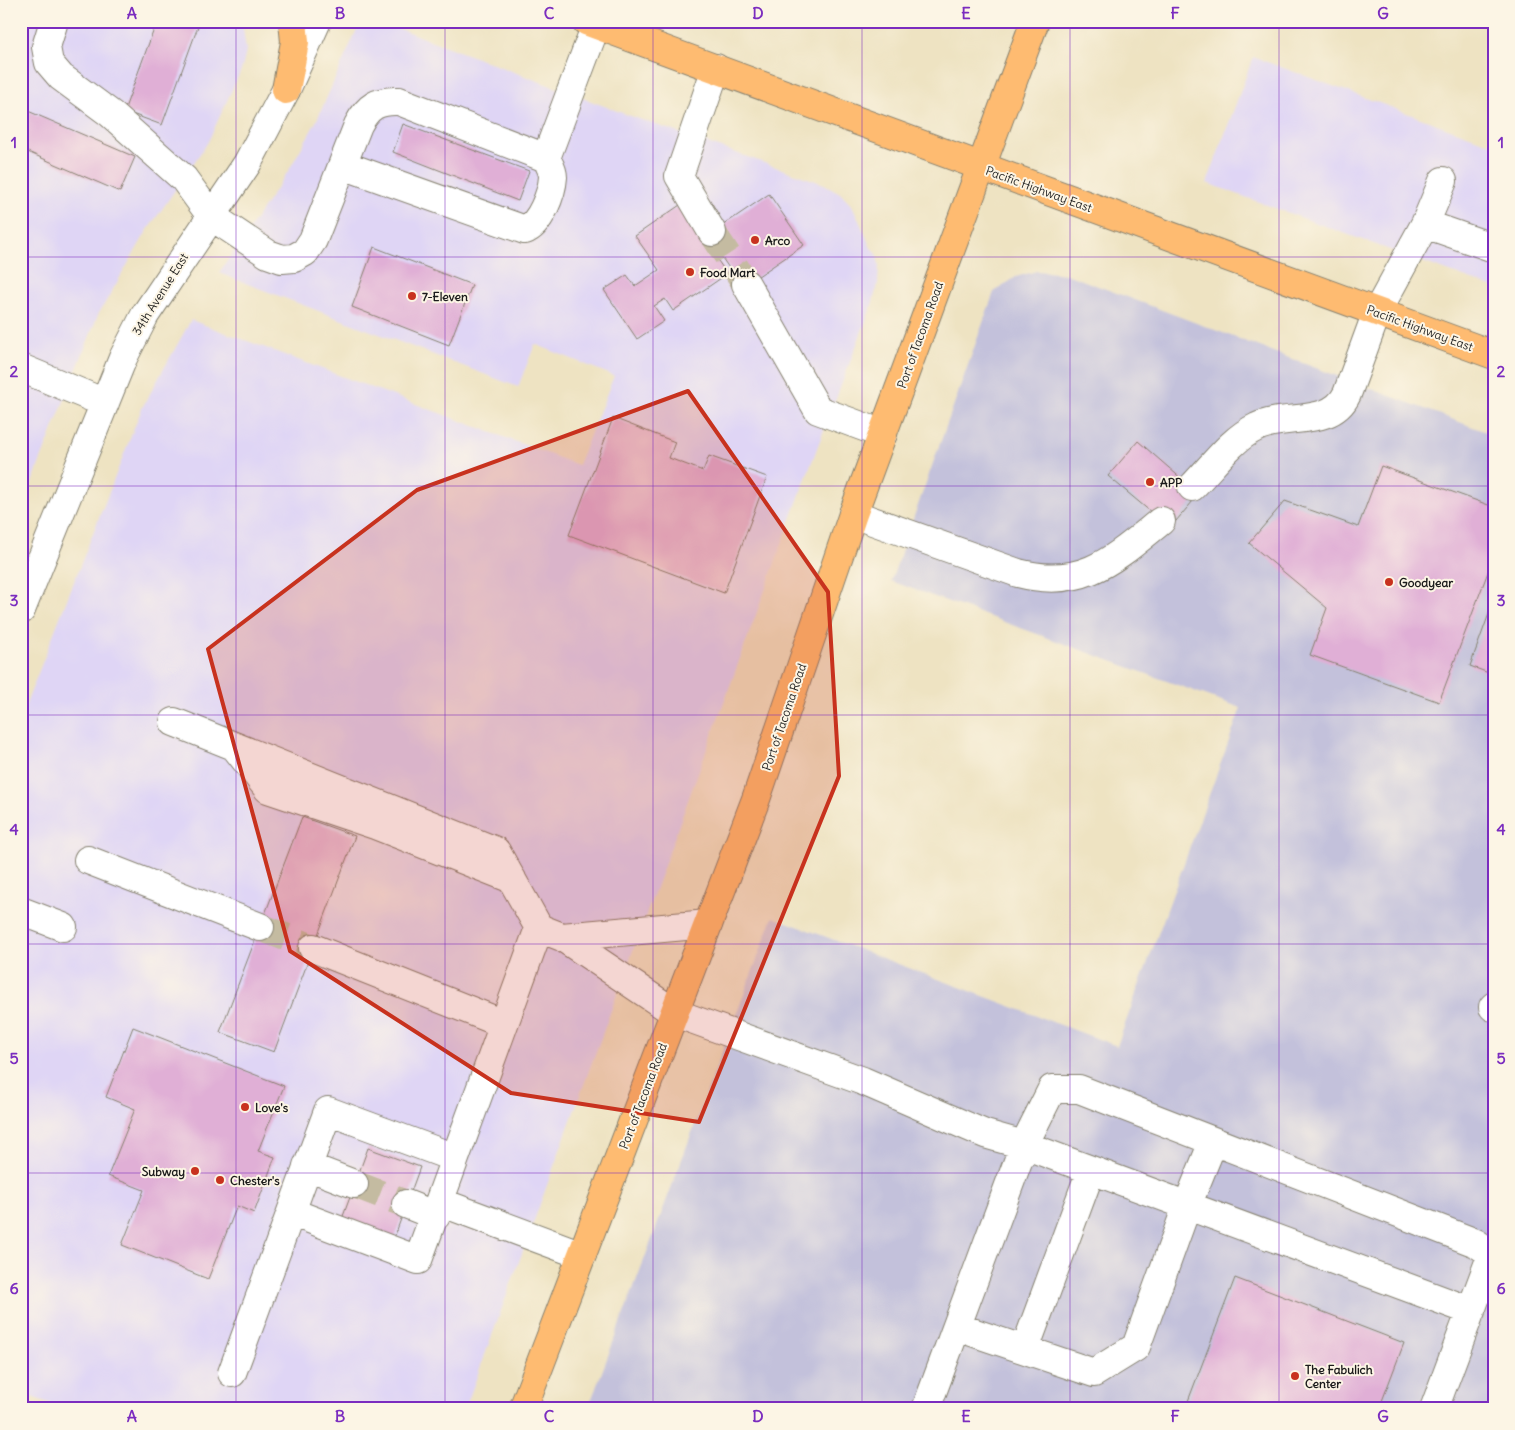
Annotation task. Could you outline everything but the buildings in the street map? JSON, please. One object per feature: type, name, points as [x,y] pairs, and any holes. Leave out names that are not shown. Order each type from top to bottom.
[{"type":"main road","points":[[286,90],[295,42],[293,21]]},
{"type":"main road","name":"Port of Tacoma Road","points":[[523,1409],[756,799],[854,514],[1035,21]]},
{"type":"main road","name":"Pacific Highway East","points":[[591,23],[1494,355]]},
{"type":"street","points":[[54,21],[46,47],[49,63],[61,77],[111,114],[184,179],[211,216],[268,254],[282,259],[294,258],[305,252],[313,240],[364,112],[374,104],[386,100],[399,101],[546,158]]},
{"type":"street","name":"34th Avenue East","points":[[21,610],[123,358],[145,315],[247,164],[286,90],[317,21]]},
{"type":"street","points":[[343,165],[525,230],[532,228],[538,222],[552,184],[553,175],[546,158],[591,23]]},
{"type":"street","points":[[712,232],[679,176],[716,68]]},
{"type":"street","points":[[1192,487],[1241,438],[1258,426],[1320,415],[1340,406],[1347,394],[1377,312],[1425,224],[1443,181]]},
{"type":"street","points":[[1425,224],[1494,248]]},
{"type":"street","points":[[746,284],[818,410],[883,434]]},
{"type":"street","points":[[21,368],[105,403]]},
{"type":"street","points":[[854,514],[1018,573],[1044,579],[1084,575],[1101,567],[1161,521]]},
{"type":"street","points":[[174,722],[496,851],[512,879],[551,933],[675,1013],[863,1081],[985,1134],[1024,1145],[1470,1311]]},
{"type":"street","points":[[88,860],[260,926]]},
{"type":"street","points":[[21,911],[63,927]]},
{"type":"street","points":[[551,933],[708,924]]},
{"type":"street","points":[[291,1212],[418,1260],[504,1024],[551,933]]},
{"type":"street","points":[[313,948],[504,1024]]},
{"type":"street","points":[[926,1409],[1024,1145],[1052,1089],[1078,1089],[1476,1243],[1492,1254],[1434,1409]]},
{"type":"street","points":[[232,1373],[328,1111],[455,1158]]},
{"type":"street","points":[[957,1326],[1094,1373],[1136,1347],[1213,1142]]},
{"type":"street","points":[[307,1166],[354,1184]]},
{"type":"street","points":[[1025,1349],[1091,1170]]},
{"type":"street","points":[[406,1204],[438,1209],[582,1255]]},
{"type":"highlighted area","points":[[688,391],[828,592],[839,776],[699,1122],[511,1093],[290,951],[208,649],[417,490]]},
{"type":"shaded area","points":[[21,21],[242,21],[246,50],[242,68],[208,142],[147,231],[98,315],[21,510]]},
{"type":"shaded area","points":[[365,21],[379,21],[625,114],[824,184],[840,193],[853,207],[871,248],[876,252],[879,265],[878,283],[872,305],[817,448],[465,1409],[65,1409],[21,1393],[21,717],[142,408],[191,320],[578,465],[614,376],[535,344],[518,387],[219,273],[289,170],[316,122],[359,25]]},
{"type":"shaded area","points":[[1253,57],[1494,145],[1494,288],[1207,183]]},
{"type":"shaded area","points":[[1037,271],[1066,274],[1494,435],[1493,1409],[588,1409],[773,917],[1117,1046],[1241,708],[891,581],[994,292],[1016,277]]},
{"type":"tunnel","points":[[712,232],[746,284]]},
{"type":"tunnel","points":[[260,927],[313,948]]},
{"type":"tunnel","points":[[354,1184],[406,1204]]},
{"type":"place","name":"Arco","points":[[755,240]]},
{"type":"place","name":"Food Mart","points":[[690,272]]},
{"type":"place","name":"7-Eleven","points":[[412,296]]},
{"type":"place","name":"APP","points":[[1150,482]]},
{"type":"place","name":"Goodyear","points":[[1389,582]]},
{"type":"place","name":"Love's","points":[[245,1107]]},
{"type":"place","name":"Subway","points":[[195,1171]]},
{"type":"place","name":"Chester's","points":[[220,1180]]},
{"type":"place","name":"The Fabulich Center","points":[[1295,1376]]}]
